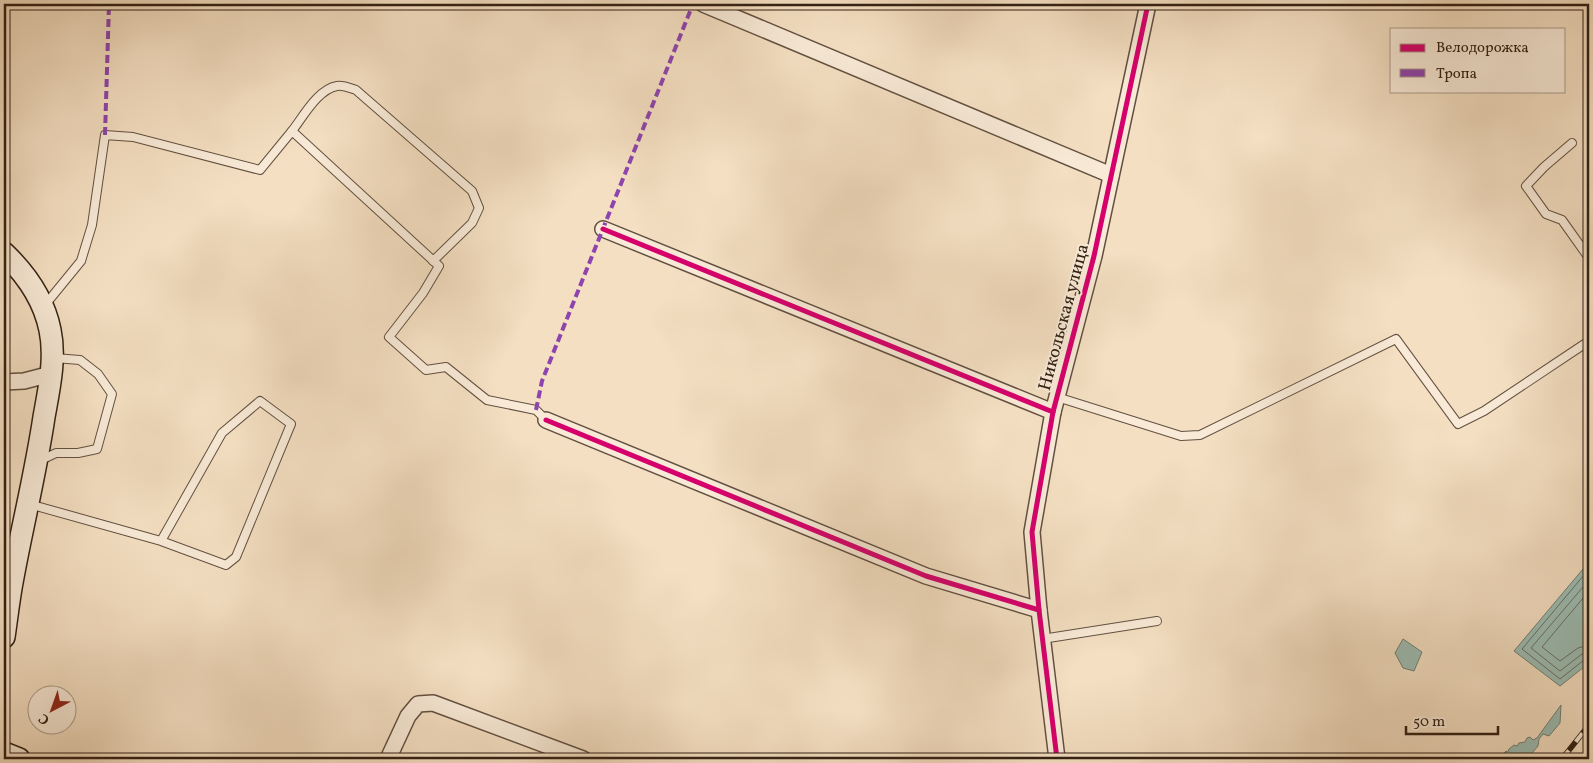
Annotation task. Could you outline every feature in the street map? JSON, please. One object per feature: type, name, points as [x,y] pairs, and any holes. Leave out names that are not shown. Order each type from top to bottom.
[{"type":"main road","points":[[4,253],[31,284],[44,307],[51,331],[51,366],[38,462],[8,578],[4,637]]},
{"type":"main road","points":[[4,753],[20,759]]},
{"type":"street","points":[[703,4],[1111,175]]},
{"type":"street","name":"Никольская улица","points":[[1058,759],[1042,639],[1032,532],[1054,404],[1094,256],[1148,4]]},
{"type":"street","points":[[603,229],[1054,404]]},
{"type":"street","points":[[4,382],[24,381],[51,366]]},
{"type":"street","points":[[546,420],[926,576],[1039,610]]},
{"type":"street","points":[[388,759],[408,716],[418,704],[433,703],[583,759]]},
{"type":"lane","points":[[44,307],[80,261],[92,225],[105,135],[133,137],[260,170],[317,99],[327,89],[339,85],[356,90],[472,191],[479,208],[472,223],[433,261]]},
{"type":"lane","points":[[292,131],[439,266],[423,293],[388,337],[426,370],[446,367],[487,400],[536,410],[546,420]]},
{"type":"lane","points":[[1572,143],[1544,167],[1526,186],[1546,214],[1562,220],[1589,258]]},
{"type":"lane","points":[[1054,404],[1181,436],[1200,435],[1396,339],[1458,424],[1484,411],[1589,341]]},
{"type":"lane","points":[[38,462],[56,453],[78,453],[97,449],[112,394],[98,374],[80,360],[51,366]]},
{"type":"lane","points":[[28,504],[161,540],[226,565],[236,557],[291,424],[260,401],[222,433],[161,540]]},
{"type":"lane","points":[[1042,639],[1157,621]]},
{"type":"water","points":[[1589,559],[1589,663],[1560,686],[1514,651],[1583,569]]},
{"type":"water","points":[[1403,639],[1422,652],[1414,671],[1403,668],[1395,653]]},
{"type":"water","points":[[1561,705],[1560,723],[1549,736],[1543,734],[1539,739],[1538,746],[1527,759],[1504,759],[1504,753],[1508,752],[1514,745],[1517,746],[1519,743],[1525,742],[1530,737],[1533,740],[1537,738]]},
{"type":"railway","points":[[1562,759],[1589,725]]},
{"type":"marked path","points":[[105,135],[109,4]]},
{"type":"marked path","points":[[536,410],[542,381],[693,4]]},
{"type":"cycle path","points":[[1057,759],[1039,610],[1032,532],[1053,412],[1094,256],[1148,4]]},
{"type":"cycle path","points":[[603,229],[1053,412]]},
{"type":"cycle path","points":[[546,420],[926,576],[1039,610]]}]
